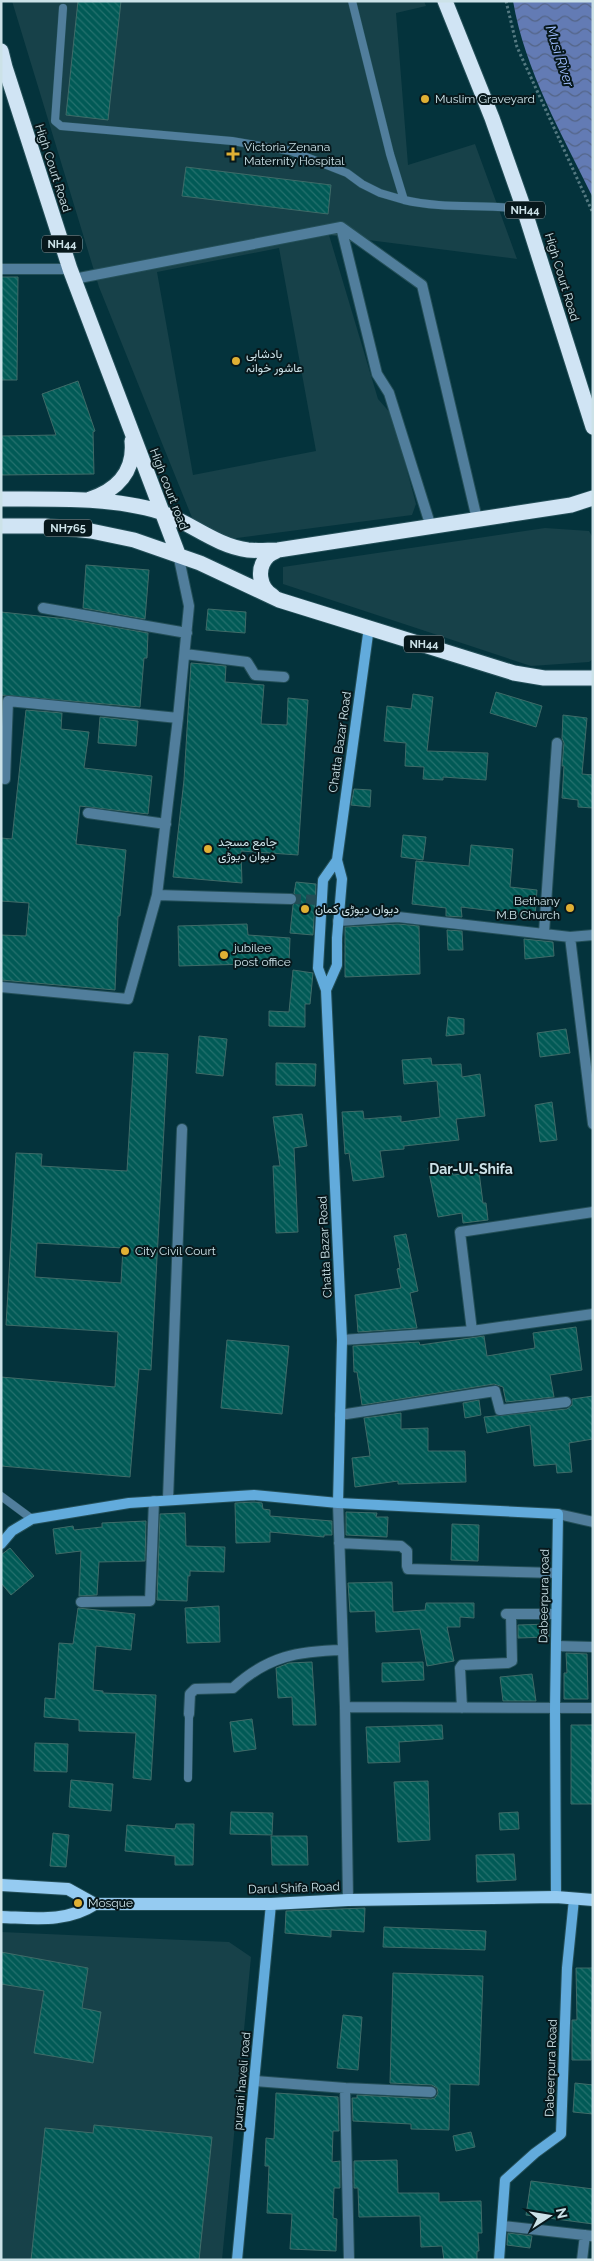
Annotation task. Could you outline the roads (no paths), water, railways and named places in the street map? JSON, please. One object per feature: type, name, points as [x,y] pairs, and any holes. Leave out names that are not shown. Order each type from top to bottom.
[{"type":"highway","name":"High Court Road","points":[[446,1],[492,118],[524,209],[592,425]]},
{"type":"highway","name":"High Court Road","points":[[1,51],[3,68],[72,274],[132,434]]},
{"type":"highway","points":[[73,499],[90,499],[106,493],[120,483],[129,468],[133,452],[132,434]]},
{"type":"highway","name":"High court road","points":[[132,434],[178,554]]},
{"type":"highway","name":"NH765","points":[[1,499],[73,499],[137,506],[161,512]]},
{"type":"highway","points":[[161,512],[229,545],[248,550],[278,550],[570,505],[592,499]]},
{"type":"highway","name":"NH765","points":[[1,526],[45,526],[82,530],[134,540],[178,554]]},
{"type":"highway","points":[[278,550],[267,557],[261,568],[261,582],[268,593],[280,600]]},
{"type":"highway","name":"NH44","points":[[178,554],[280,600],[514,673],[544,678],[593,678]]},
{"type":"main road","points":[[1,1885],[68,1888],[95,1904],[84,1911],[64,1918],[1,1917]]},
{"type":"main road","name":"Darul Shifa Road","points":[[95,1904],[271,1904],[348,1900],[556,1897],[593,1900]]},
{"type":"street","points":[[341,227],[377,374],[389,393],[430,527]]},
{"type":"street","points":[[1,269],[72,274],[341,227],[422,285],[477,519]]},
{"type":"street","points":[[1,987],[128,999],[157,894],[178,718],[189,606],[178,554]]},
{"type":"street","points":[[43,608],[186,634]]},
{"type":"street","name":"Chatta Bazar Road","points":[[326,990],[337,965],[338,921],[342,879],[337,860],[370,627]]},
{"type":"street","points":[[185,654],[247,662],[255,675],[284,677]]},
{"type":"street","points":[[5,779],[8,700],[178,718]]},
{"type":"street","points":[[544,934],[557,743]]},
{"type":"street","points":[[88,813],[166,824]]},
{"type":"street","name":"Chatta Bazar Road","points":[[337,860],[324,880],[318,968],[326,990],[342,1340],[338,1503]]},
{"type":"street","points":[[157,894],[291,899]]},
{"type":"street","points":[[338,921],[398,917],[570,937],[593,935]]},
{"type":"street","points":[[570,937],[593,1124]]},
{"type":"street","points":[[168,1500],[182,1129]]},
{"type":"street","points":[[472,1331],[460,1232],[593,1212]]},
{"type":"street","points":[[342,1340],[472,1331],[593,1314]]},
{"type":"street","points":[[340,1414],[495,1391],[500,1410],[566,1402]]},
{"type":"street","points":[[1,1544],[12,1531],[32,1518],[154,1501],[254,1494],[338,1503],[558,1514],[593,1522]]},
{"type":"street","points":[[81,1602],[150,1601],[154,1501]]},
{"type":"street","points":[[338,1503],[345,1707],[348,1900]]},
{"type":"street","name":"Dabeerpura road","points":[[556,1897],[555,1709],[558,1514]]},
{"type":"street","points":[[339,1543],[401,1546],[407,1552],[406,1566],[408,1569],[556,1573]]},
{"type":"street","points":[[462,1708],[460,1668],[462,1665],[508,1663],[512,1661],[509,1615],[556,1614]]},
{"type":"street","points":[[556,1646],[593,1647]]},
{"type":"street","points":[[189,1714],[190,1694],[196,1689],[233,1688],[246,1676],[265,1664],[298,1652],[343,1650]]},
{"type":"street","points":[[345,1707],[593,1708]]},
{"type":"street","name":"Dabeerpura Road","points":[[499,2260],[505,2180],[535,2153],[561,2134],[567,1968],[574,1899],[556,1897]]},
{"type":"street","name":"purani haveli road","points":[[237,2260],[271,1904]]},
{"type":"street","points":[[255,2081],[431,2092]]},
{"type":"street","points":[[345,2088],[349,2260]]},
{"type":"street","points":[[503,2226],[589,2236],[582,2260]]},
{"type":"lane","points":[[352,1],[392,163],[404,200]]},
{"type":"lane","points":[[63,8],[55,120],[61,126],[232,142],[292,151],[347,173],[362,184],[380,193],[404,200],[432,205],[498,206],[524,209]]},
{"type":"lane","points":[[1,1496],[32,1518]]},
{"type":"lane","points":[[188,1778],[189,1714]]},
{"type":"water","name":"Musi River","points":[[513,1],[593,1],[593,198],[535,77],[526,52]]},
{"type":"tunnel","points":[[291,899],[322,900]]},
{"type":"place","name":"Muslim Graveyard","points":[[425,99]]},
{"type":"place","name":"Victoria Zenana Maternity Hospital","points":[[233,154]]},
{"type":"place","name":"بادشاہی عاشور خوانہ","points":[[236,361]]},
{"type":"place","name":"جامع مسجد دیوان دیوڑی","points":[[208,849]]},
{"type":"place","name":"Bethany M.B Church","points":[[570,908]]},
{"type":"place","name":"دیوان دیوڑی کمان","points":[[305,909]]},
{"type":"place","name":"jubilee post office","points":[[224,955]]},
{"type":"place","name":"City Civil Court","points":[[125,1251]]},
{"type":"place","name":"Mosque","points":[[78,1903]]},
{"type":"district","name":"Dar-Ul-Shifa","points":[[471,1169]]}]
